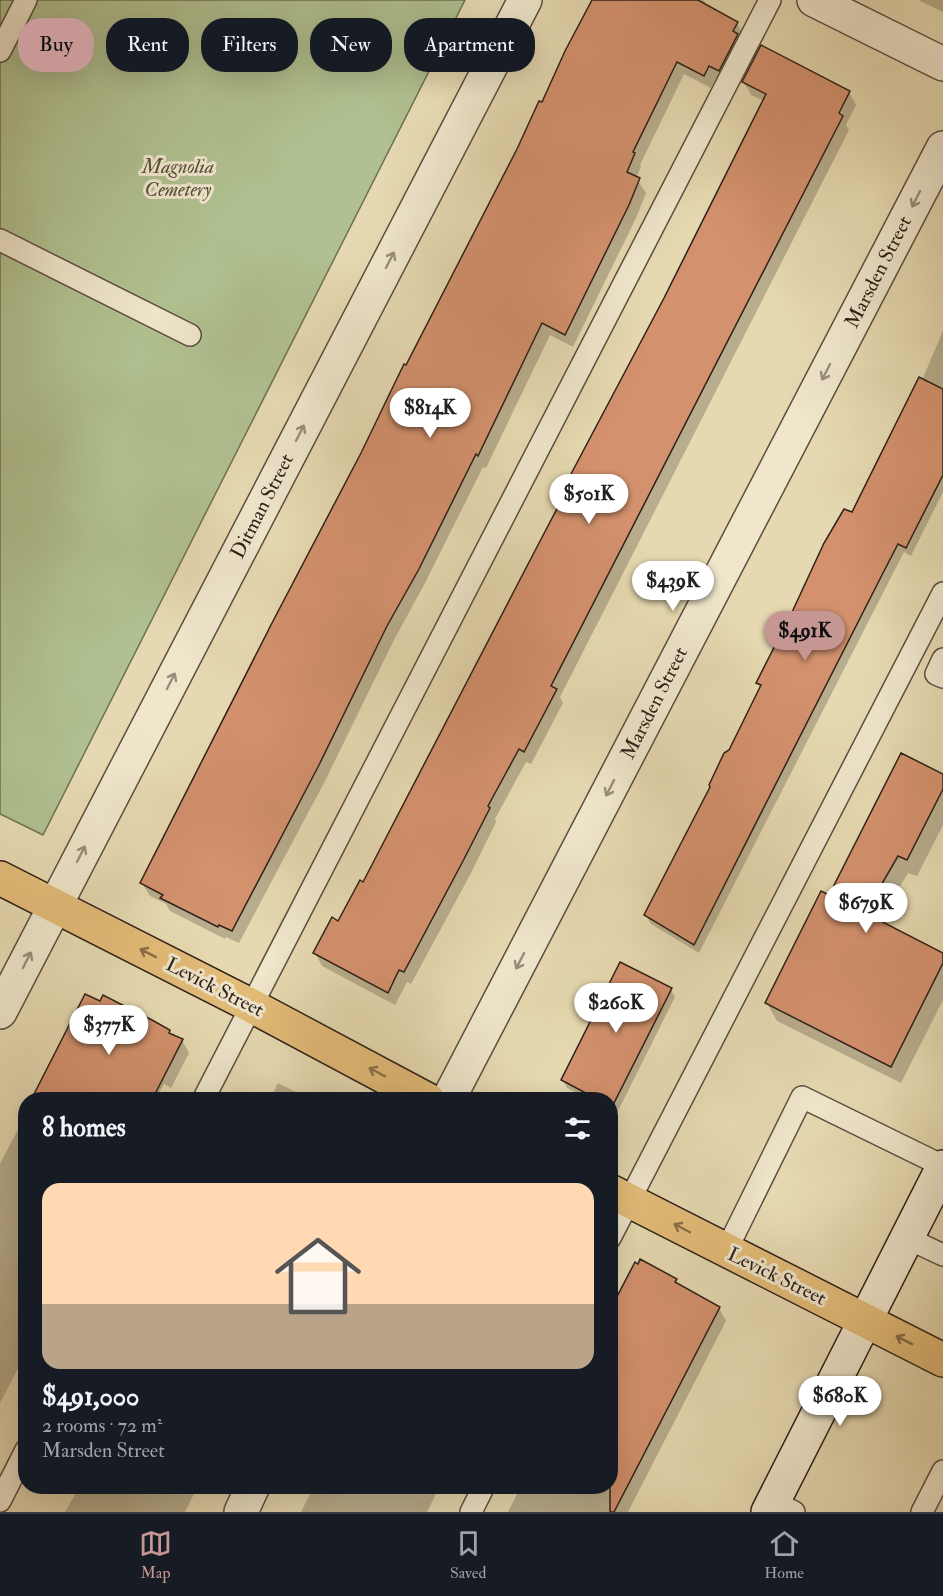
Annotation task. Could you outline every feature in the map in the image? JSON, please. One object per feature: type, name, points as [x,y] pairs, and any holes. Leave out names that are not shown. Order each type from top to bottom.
[{"type":"highway","name":"Levick Street","points":[[0,878],[250,1005],[413,1092]]},
{"type":"highway","name":"Levick Street","points":[[620,1196],[943,1360]]},
{"type":"street","name":"Ditman Street","points":[[0,1012],[525,0]]},
{"type":"street","points":[[814,0],[943,64]]},
{"type":"street","name":"Marsden Street","points":[[452,1092],[943,148]]},
{"type":"street","points":[[779,1509],[865,1320],[943,1167]]},
{"type":"street","points":[[241,1512],[250,1494]]},
{"type":"lane","points":[[0,51],[26,0]]},
{"type":"lane","points":[[206,1092],[770,0]]},
{"type":"lane","points":[[0,240],[190,335]]},
{"type":"lane","points":[[620,1196],[943,593]]},
{"type":"lane","points":[[943,659],[936,674],[943,677]]},
{"type":"lane","points":[[726,1251],[802,1097],[943,1167]]},
{"type":"lane","points":[[907,1238],[943,1255]]},
{"type":"lane","points":[[0,1501],[18,1466]]},
{"type":"lane","points":[[922,1512],[943,1471]]},
{"type":"lane","points":[[471,1512],[480,1494]]},
{"type":"green space","name":"Magnolia Cemetery","points":[[0,0],[465,0],[456,18],[404,18],[404,72],[429,72],[43,835],[0,814]]},
{"type":"building","points":[[592,0],[698,0],[738,22],[733,31],[738,34],[719,71],[709,66],[704,76],[677,62],[633,152],[635,153],[627,172],[640,178],[629,205],[565,335],[542,323],[478,456],[476,454],[419,569],[387,626],[319,765],[232,931],[219,925],[218,927],[160,898],[163,895],[140,883],[361,453],[404,364],[406,365],[517,149],[539,101],[542,102]]},
{"type":"building","points":[[761,45],[850,91],[839,113],[843,116],[551,686],[557,689],[524,752],[519,749],[404,972],[399,970],[388,993],[313,953],[332,917],[338,921],[360,880],[363,882],[560,503],[560,497],[571,474],[664,298],[766,94],[742,82]]},
{"type":"building","points":[[919,377],[943,389],[943,475],[906,548],[898,544],[694,945],[644,915],[710,787],[724,753],[729,750],[761,685],[756,683],[824,543],[844,509],[852,512]]},
{"type":"building","points":[[901,753],[943,774],[943,789],[907,860],[898,856],[865,913],[943,953],[943,963],[891,1067],[765,1003],[821,891],[829,895]]},
{"type":"building","points":[[620,962],[672,988],[618,1095],[618,1092],[584,1092],[561,1080]]},
{"type":"building","points":[[85,994],[100,1001],[103,995],[183,1039],[156,1092],[35,1092]]},
{"type":"building","points":[[640,1259],[677,1279],[675,1282],[720,1307],[614,1512],[610,1512],[610,1494],[618,1494],[618,1295],[635,1262],[638,1264]]}]
